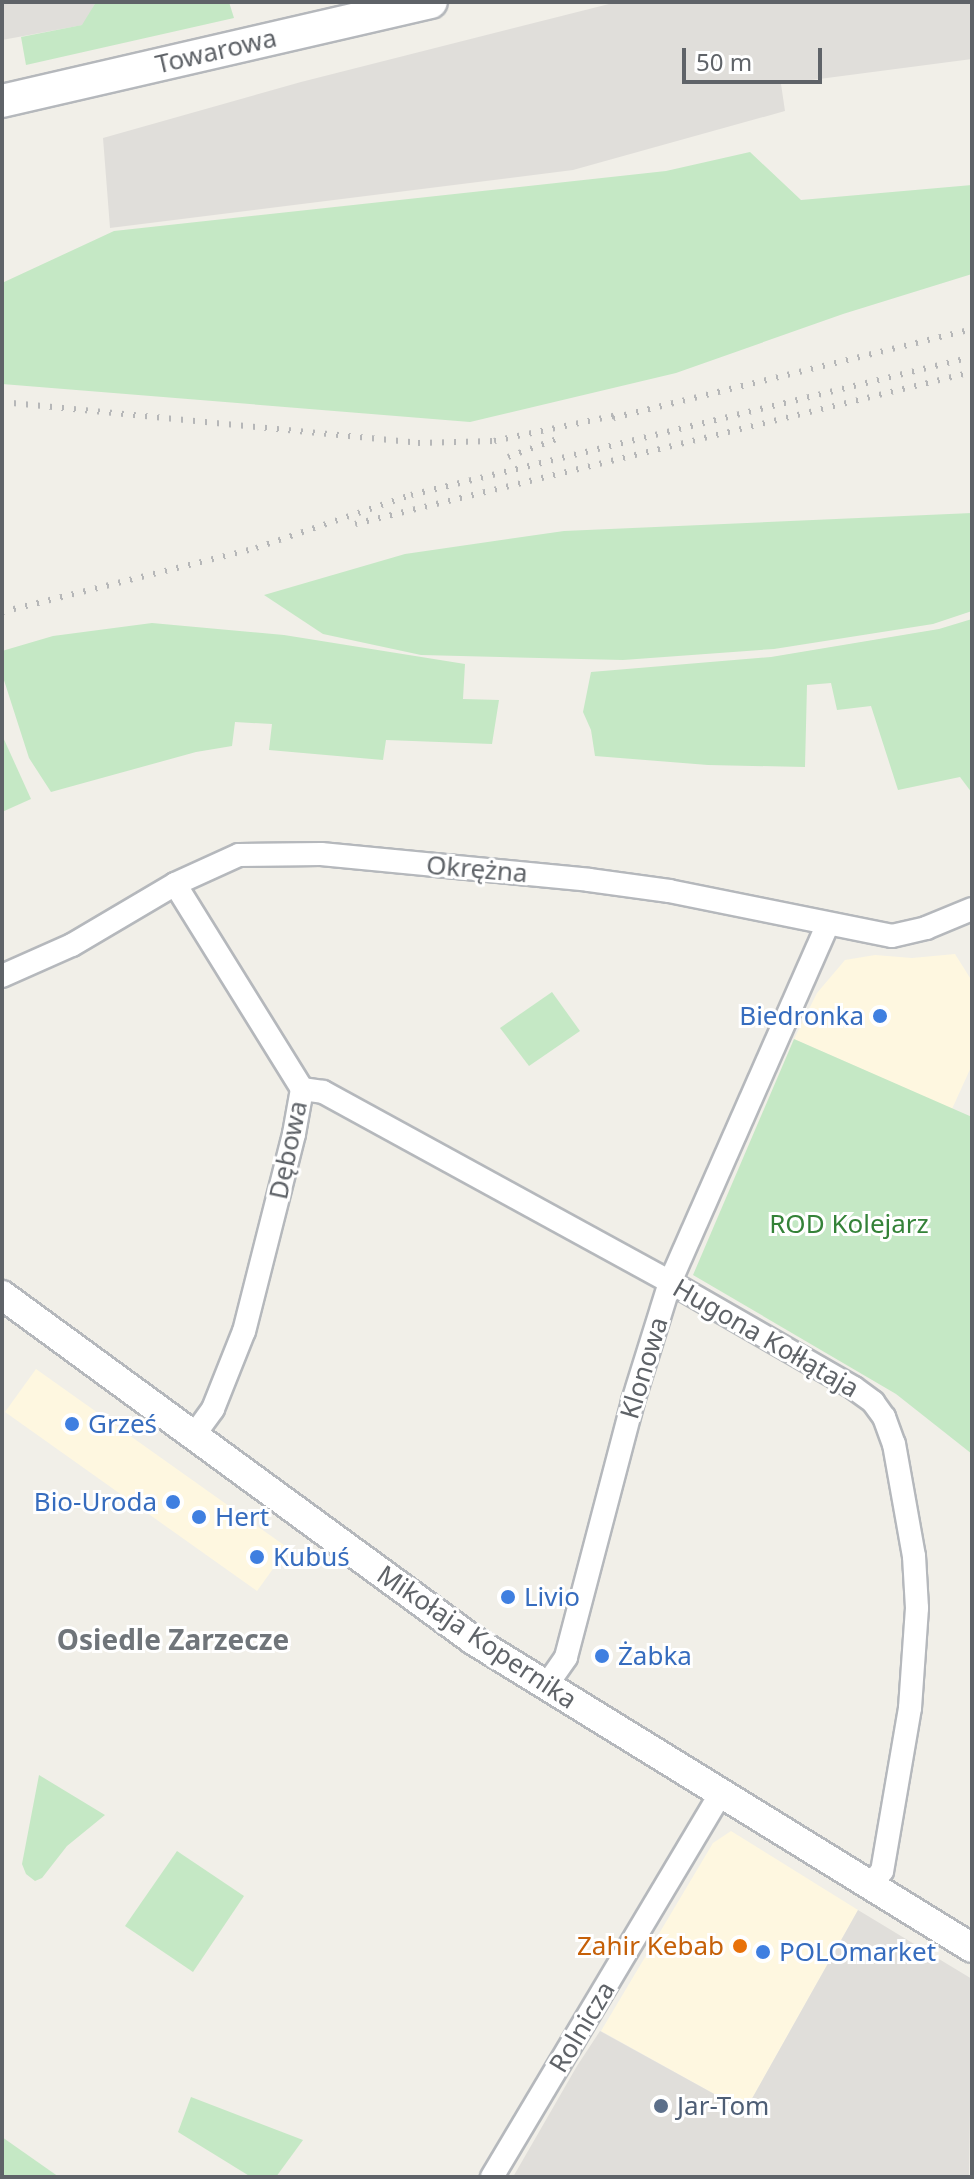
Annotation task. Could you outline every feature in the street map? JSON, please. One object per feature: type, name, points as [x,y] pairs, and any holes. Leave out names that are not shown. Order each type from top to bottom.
[{"type":"main road","name":"Towarowa","points":[[2,101],[431,2]]},
{"type":"street","name":"Okrężna","points":[[2,976],[72,945],[175,884],[239,855],[321,854],[589,880],[669,891],[827,926],[892,936],[926,928],[972,909]]},
{"type":"street","name":"Dębowa","points":[[175,884],[302,1089],[294,1134],[244,1331],[213,1409],[194,1435]]},
{"type":"street","name":"Klonowa","points":[[546,1686],[566,1657],[633,1401],[670,1282],[827,926]]},
{"type":"street","name":"Hugona Kołłątaja","points":[[302,1089],[323,1092],[670,1282],[864,1395],[884,1417],[894,1444],[914,1556],[917,1608],[907,1723],[882,1871],[869,1886]]},
{"type":"street","name":"Mikołaja Kopernika","points":[[2,1295],[473,1640],[972,1948]]},
{"type":"street","name":"Rolnicza","points":[[492,2177],[720,1795]]},
{"type":"shaded area","points":[[2,2],[96,2],[83,25],[2,40]]},
{"type":"shaded area","points":[[617,2],[972,2],[972,59],[781,84],[785,111],[573,170],[110,228],[103,138],[301,82]]},
{"type":"shaded area","points":[[955,954],[972,981],[972,1065],[952,1109],[794,1039],[817,993],[845,960],[875,955],[912,958]]},
{"type":"shaded area","points":[[36,1369],[288,1548],[257,1591],[5,1412]]},
{"type":"shaded area","points":[[731,1831],[858,1910],[745,2111],[601,2031],[713,1843]]},
{"type":"shaded area","points":[[858,1910],[972,1979],[969,2177],[513,2177],[600,2031],[745,2111]]},
{"type":"green space","points":[[96,2],[229,2],[234,18],[26,65],[21,37],[82,25]]},
{"type":"green space","points":[[750,152],[801,200],[972,185],[972,274],[843,314],[676,373],[470,422],[2,384],[2,283],[114,231],[666,171]]},
{"type":"green space","points":[[972,513],[972,611],[933,624],[774,649],[623,660],[421,655],[323,634],[264,595],[405,554],[564,531]]},
{"type":"green space","points":[[972,619],[972,793],[960,777],[898,790],[871,706],[837,710],[831,683],[807,685],[805,767],[708,765],[595,756],[591,730],[583,712],[591,672],[771,657],[939,629]]},
{"type":"green space","points":[[152,623],[284,635],[465,664],[463,699],[499,700],[492,744],[386,740],[383,760],[269,750],[272,724],[235,722],[232,746],[196,752],[51,792],[29,758],[2,674],[2,651],[53,636]]},
{"type":"green space","points":[[2,735],[31,799],[2,812]]},
{"type":"green space","points":[[552,992],[580,1031],[529,1066],[500,1028]]},
{"type":"green space","name":"ROD Kolejarz","points":[[794,1039],[972,1117],[972,1454],[896,1394],[693,1275]]},
{"type":"green space","points":[[39,1775],[105,1815],[67,1846],[42,1878],[35,1881],[26,1874],[22,1864]]},
{"type":"green space","points":[[177,1851],[244,1896],[193,1972],[125,1926]]},
{"type":"green space","points":[[191,2097],[303,2140],[276,2177],[251,2177],[178,2132]]},
{"type":"green space","points":[[2,2137],[59,2177],[2,2177]]},
{"type":"railway","points":[[613,418],[972,329]]},
{"type":"railway","points":[[2,612],[256,548],[411,495],[972,357]]},
{"type":"railway","points":[[355,524],[972,372]]},
{"type":"railway","points":[[2,402],[418,443],[494,441],[622,414]]},
{"type":"railway","points":[[508,457],[557,439]]},
{"type":"place","name":"Biedronka","points":[[880,1016]]},
{"type":"place","name":"Grześ","points":[[72,1424]]},
{"type":"place","name":"Bio-Uroda","points":[[173,1502]]},
{"type":"place","name":"Hert","points":[[199,1517]]},
{"type":"place","name":"Kubuś","points":[[257,1557]]},
{"type":"place","name":"Livio","points":[[508,1597]]},
{"type":"place","name":"Żabka","points":[[602,1656]]},
{"type":"place","name":"Zahir Kebab","points":[[740,1946]]},
{"type":"place","name":"POLOmarket","points":[[763,1952]]},
{"type":"place","name":"Jar-Tom","points":[[661,2106]]},
{"type":"district","name":"Osiedle Zarzecze","points":[[173,1639]]}]
